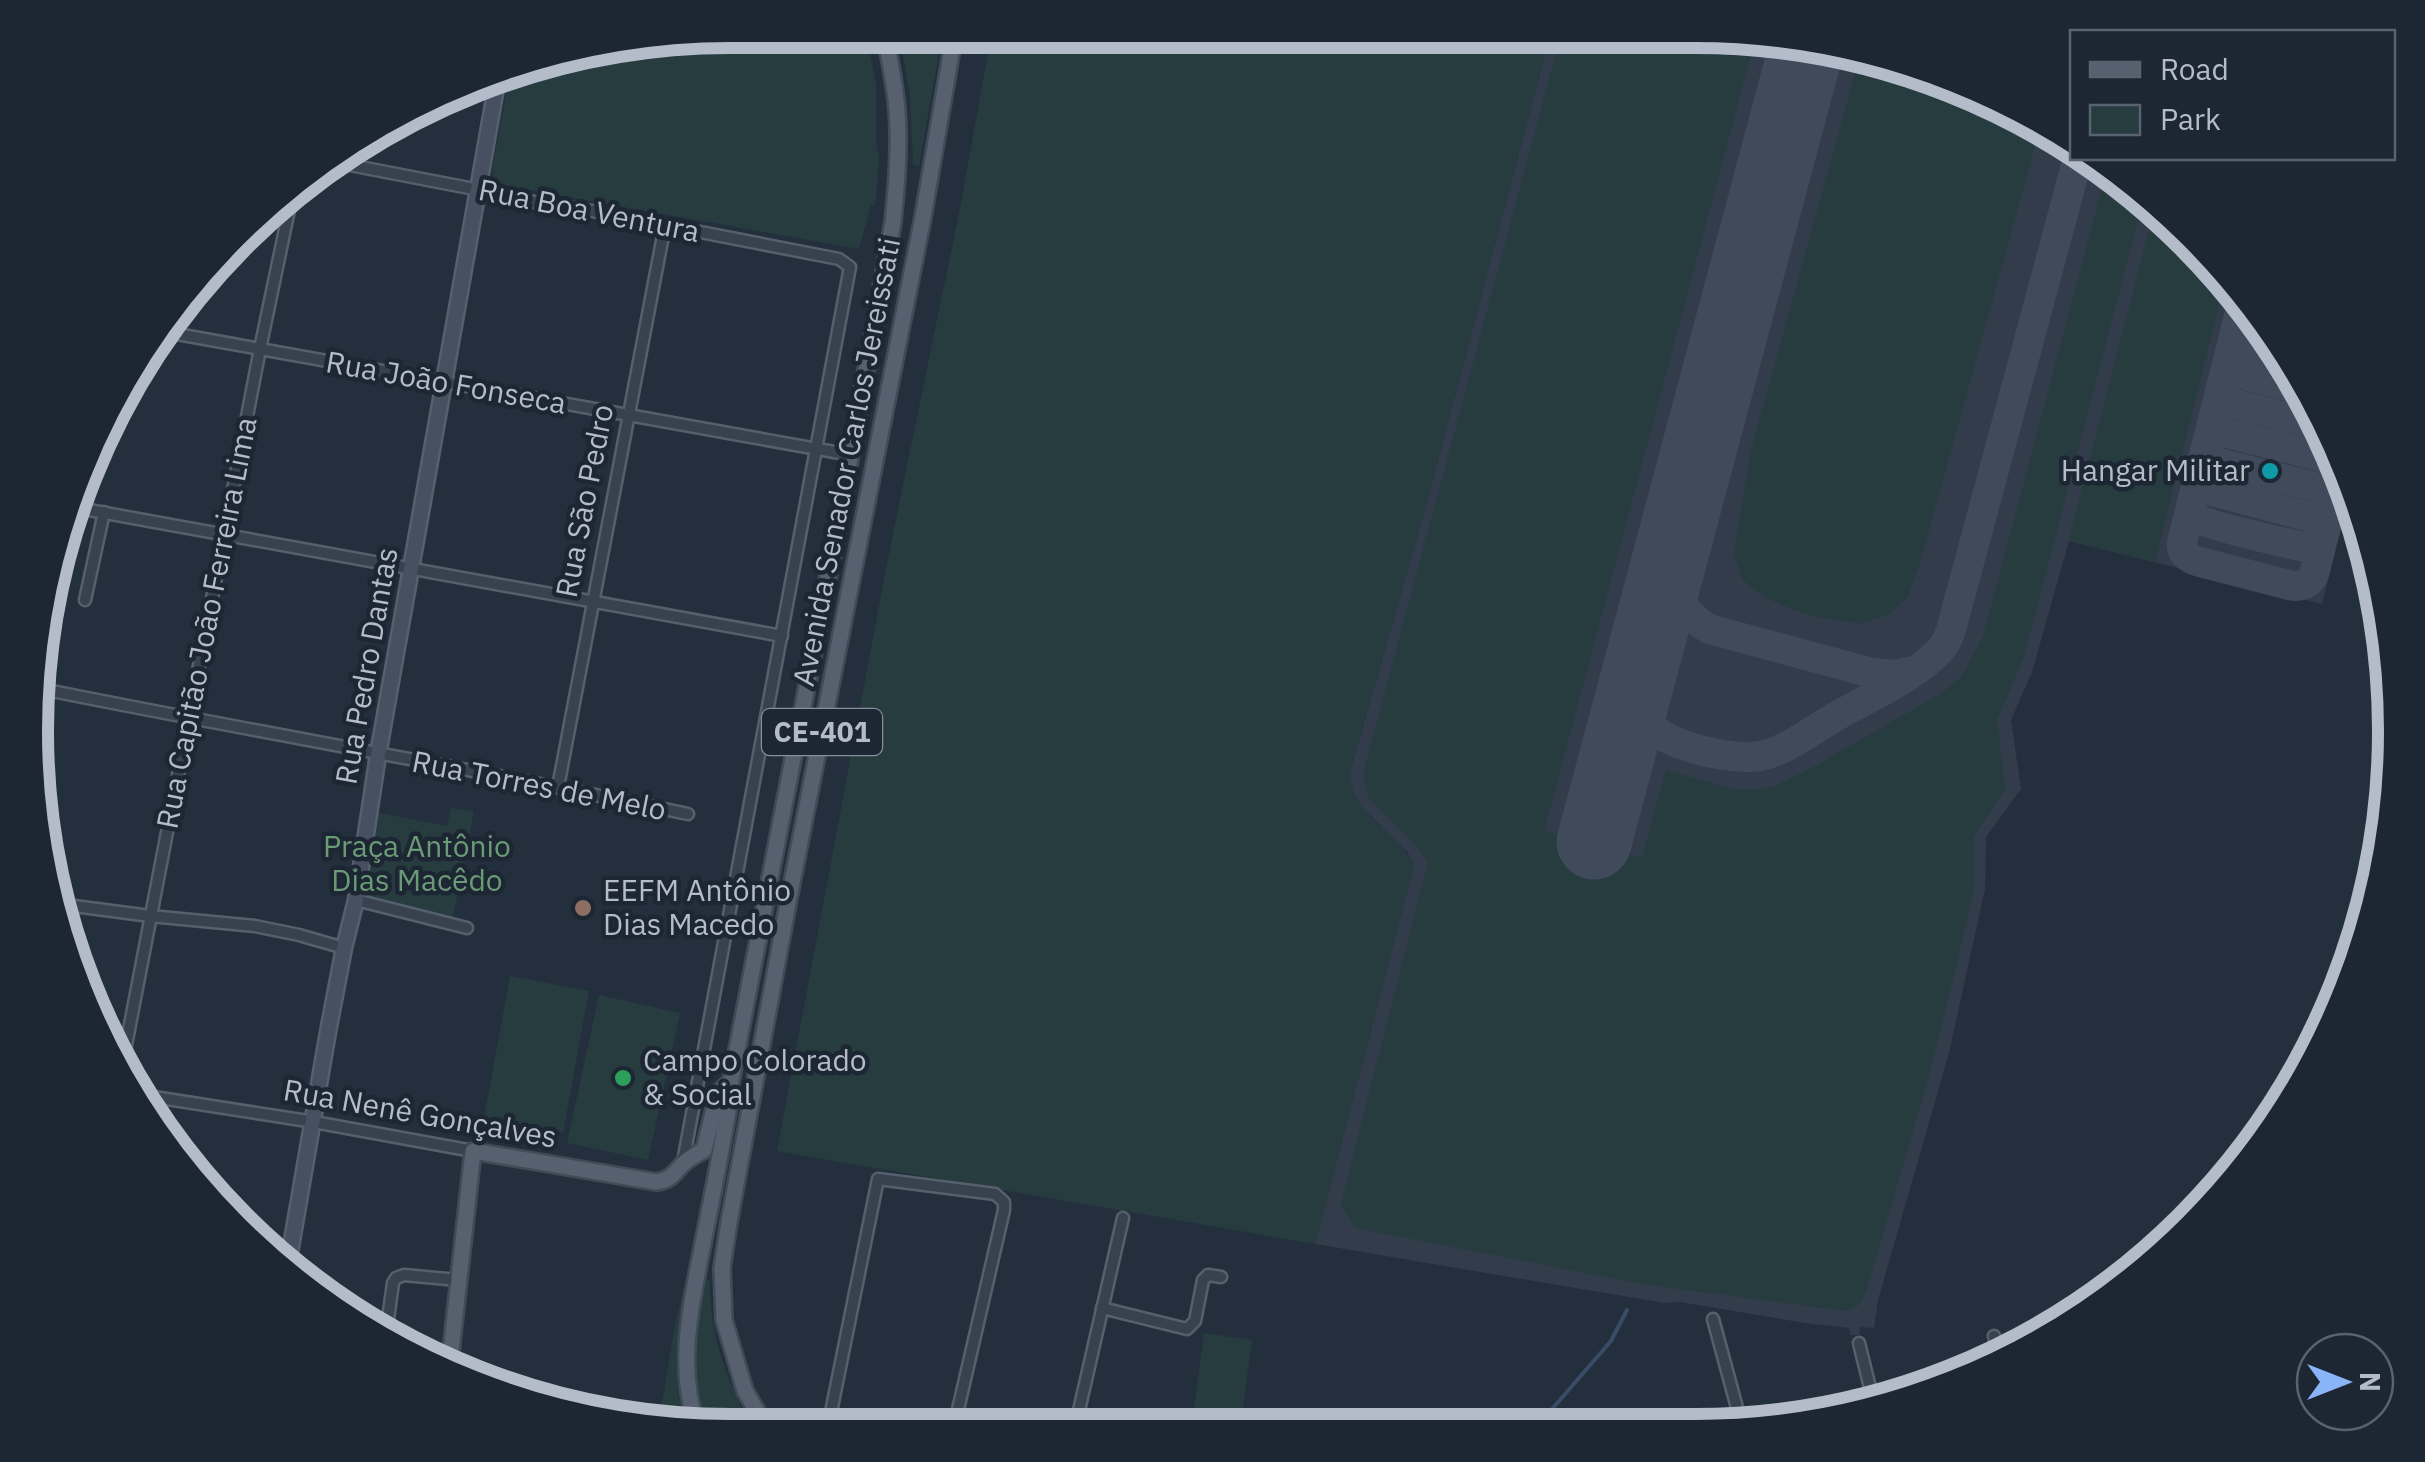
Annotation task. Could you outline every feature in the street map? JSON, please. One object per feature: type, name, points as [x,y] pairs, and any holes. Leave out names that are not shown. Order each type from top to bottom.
[{"type":"main road","name":"Avenida Senador Carlos Jereissati","points":[[695,1413],[688,1389],[690,1312],[888,260],[898,177],[898,113],[888,48]]},
{"type":"main road","name":"Avenida Senador Carlos Jereissati","points":[[759,1414],[745,1391],[724,1320],[722,1268],[952,48]]},
{"type":"main road","name":"Rua Pedro Dantas","points":[[290,1253],[356,900],[496,90]]},
{"type":"main road","points":[[683,1164],[704,1150],[718,1093],[731,1081]]},
{"type":"main road","points":[[450,1353],[473,1151]]},
{"type":"main road","name":"Rua Nenê Gonçalves","points":[[473,1151],[656,1182],[671,1179],[683,1164]]},
{"type":"street","name":"Rua Boa Ventura","points":[[347,166],[839,259],[848,264],[850,271],[817,449]]},
{"type":"street","name":"Rua Capitão João Ferreira Lima","points":[[126,1047],[289,210]]},
{"type":"street","name":"Rua São Pedro","points":[[558,787],[665,225]]},
{"type":"street","name":"Rua João Fonseca","points":[[175,335],[851,455]]},
{"type":"street","points":[[683,1164],[817,449]]},
{"type":"street","points":[[85,509],[782,636]]},
{"type":"street","points":[[85,600],[104,512]]},
{"type":"street","name":"Rua Torres de Melo","points":[[49,690],[688,814]]},
{"type":"street","points":[[356,900],[467,928]]},
{"type":"street","points":[[70,906],[255,926],[344,948]]},
{"type":"street","name":"Rua Nenê Gonçalves","points":[[154,1097],[473,1151]]},
{"type":"street","points":[[831,1414],[878,1179],[1002,1198],[1004,1210],[957,1414]]},
{"type":"street","points":[[1077,1414],[1123,1218]]},
{"type":"street","points":[[388,1322],[396,1278],[404,1275],[458,1280]]},
{"type":"street","points":[[1102,1308],[1187,1328],[1195,1321],[1202,1280],[1208,1275],[1221,1277]]},
{"type":"street","points":[[1713,1319],[1738,1413]]},
{"type":"street","points":[[1994,1336],[1996,1344]]},
{"type":"street","points":[[1859,1343],[1872,1391]]},
{"type":"shaded area","points":[[1547,48],[1694,48],[1783,53],[1914,84],[1996,118],[2074,163],[2145,217],[2208,280],[2286,389],[2325,469],[2344,519],[2322,604],[2069,541],[2032,672],[2011,720],[2021,789],[1986,837],[1985,889],[1949,1053],[1878,1300],[1874,1328],[1860,1327],[1859,1335],[1851,1335],[1849,1328],[1680,1302],[1664,1303],[1315,1244],[1414,865],[1407,852],[1357,803],[1350,772],[1425,509]]},
{"type":"green space","points":[[731,48],[869,48],[876,85],[879,158],[875,206],[871,205],[859,249],[495,184],[492,171],[508,85],[511,84],[642,53]]},
{"type":"green space","points":[[902,48],[940,48],[919,166],[913,165],[910,97]]},
{"type":"green space","points":[[989,48],[1547,48],[1425,509],[1350,771],[1352,787],[1365,811],[1414,865],[1315,1244],[777,1151],[887,563]]},
{"type":"green space","points":[[1558,48],[1752,50],[1544,831],[1642,858],[1666,770],[1737,790],[1766,789],[1810,769],[1942,693],[1962,676],[1983,637],[2103,184],[2140,213],[2024,656],[1997,720],[2005,789],[1974,836],[1974,889],[1929,1076],[1866,1292],[1853,1309],[1642,1284],[1355,1228],[1341,1204],[1428,862],[1369,799],[1363,774]]},
{"type":"green space","points":[[1857,68],[1956,100],[2037,140],[1907,598],[1889,614],[1861,624],[1811,616],[1765,598],[1743,580],[1734,554],[1751,451]]},
{"type":"green space","points":[[2151,223],[2221,296],[2155,562],[2069,540]]},
{"type":"green space","name":"Praça Antônio Dias Macêdo","points":[[451,808],[474,811],[453,917],[368,899],[363,892],[377,815],[447,826]]},
{"type":"green space","name":"Campo Colorado & Social","points":[[510,976],[589,991],[563,1133],[484,1118]]},
{"type":"green space","name":"Campo Colorado & Social","points":[[599,995],[680,1013],[648,1160],[567,1143]]},
{"type":"green space","points":[[687,1276],[676,1353],[683,1413],[661,1411]]},
{"type":"green space","points":[[705,1278],[710,1281],[721,1356],[745,1414],[701,1412],[695,1358]]},
{"type":"green space","points":[[1204,1333],[1252,1340],[1242,1414],[1193,1414]]},
{"type":"waterway","points":[[1548,1414],[1611,1341],[1627,1310]]},
{"type":"taxiway","points":[[1641,665],[1644,712],[1659,733],[1702,751],[1749,757],[1789,745],[1905,678],[1940,650],[1953,625],[2076,165]]},
{"type":"taxiway","points":[[2238,318],[2182,542],[2184,553],[2196,561],[2293,586],[2306,583],[2314,574],[2334,493]]},
{"type":"taxiway","points":[[2236,327],[2242,340],[2261,349]]},
{"type":"taxiway","points":[[2229,356],[2237,373],[2284,385]]},
{"type":"taxiway","points":[[2221,385],[2223,396],[2231,403],[2303,421]]},
{"type":"taxiway","points":[[2214,415],[2218,428],[2227,433],[2319,457]]},
{"type":"taxiway","points":[[2207,444],[2209,456],[2219,463],[2319,488],[2331,486]]},
{"type":"taxiway","points":[[2199,473],[2199,480],[2208,490],[2310,517],[2324,515],[2331,507]]},
{"type":"taxiway","points":[[2192,502],[2196,517],[2229,529],[2304,547],[2314,546],[2323,537]]},
{"type":"taxiway","points":[[1672,549],[1677,595],[1689,613],[1709,629],[1872,673],[1907,672]]},
{"type":"runway","points":[[1594,842],[1804,57]]},
{"type":"place","name":"Hangar Militar","points":[[2270,471]]},
{"type":"place","name":"EEFM Antônio Dias Macedo","points":[[583,908]]},
{"type":"place","name":"Campo Colorado & Social","points":[[623,1078]]}]
